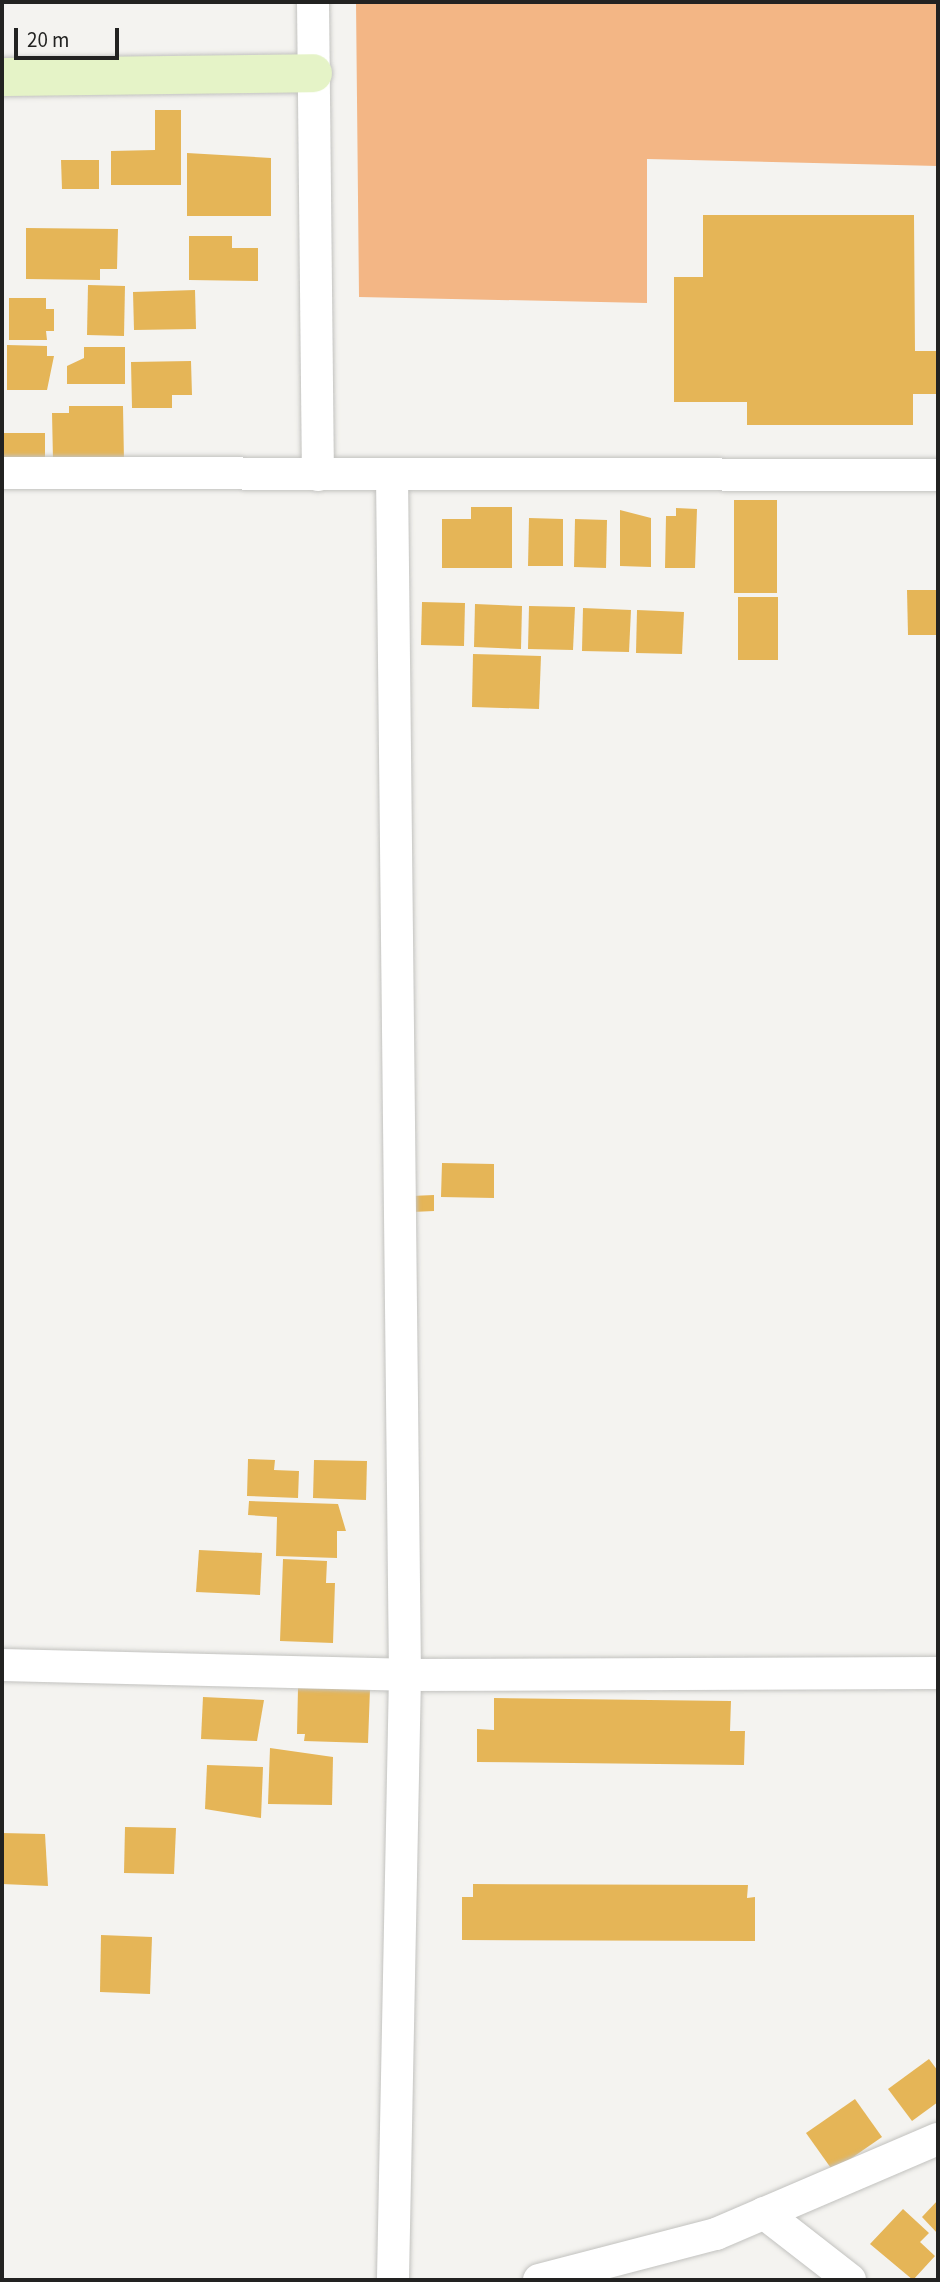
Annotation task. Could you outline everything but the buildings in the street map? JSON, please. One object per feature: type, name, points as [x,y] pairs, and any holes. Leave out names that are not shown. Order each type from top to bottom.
[{"type":"street","points":[[313,2],[318,475]]},
{"type":"street","points":[[2,77],[313,73]]},
{"type":"street","points":[[2,473],[938,475]]},
{"type":"street","points":[[392,475],[405,1675],[393,2280]]},
{"type":"street","points":[[2,1665],[405,1675],[938,1673]]},
{"type":"street","points":[[539,2280],[716,2234],[938,2139]]},
{"type":"street","points":[[764,2213],[850,2280]]},
{"type":"shaded area","points":[[356,2],[938,2],[938,166],[647,159],[647,303],[359,297]]}]
